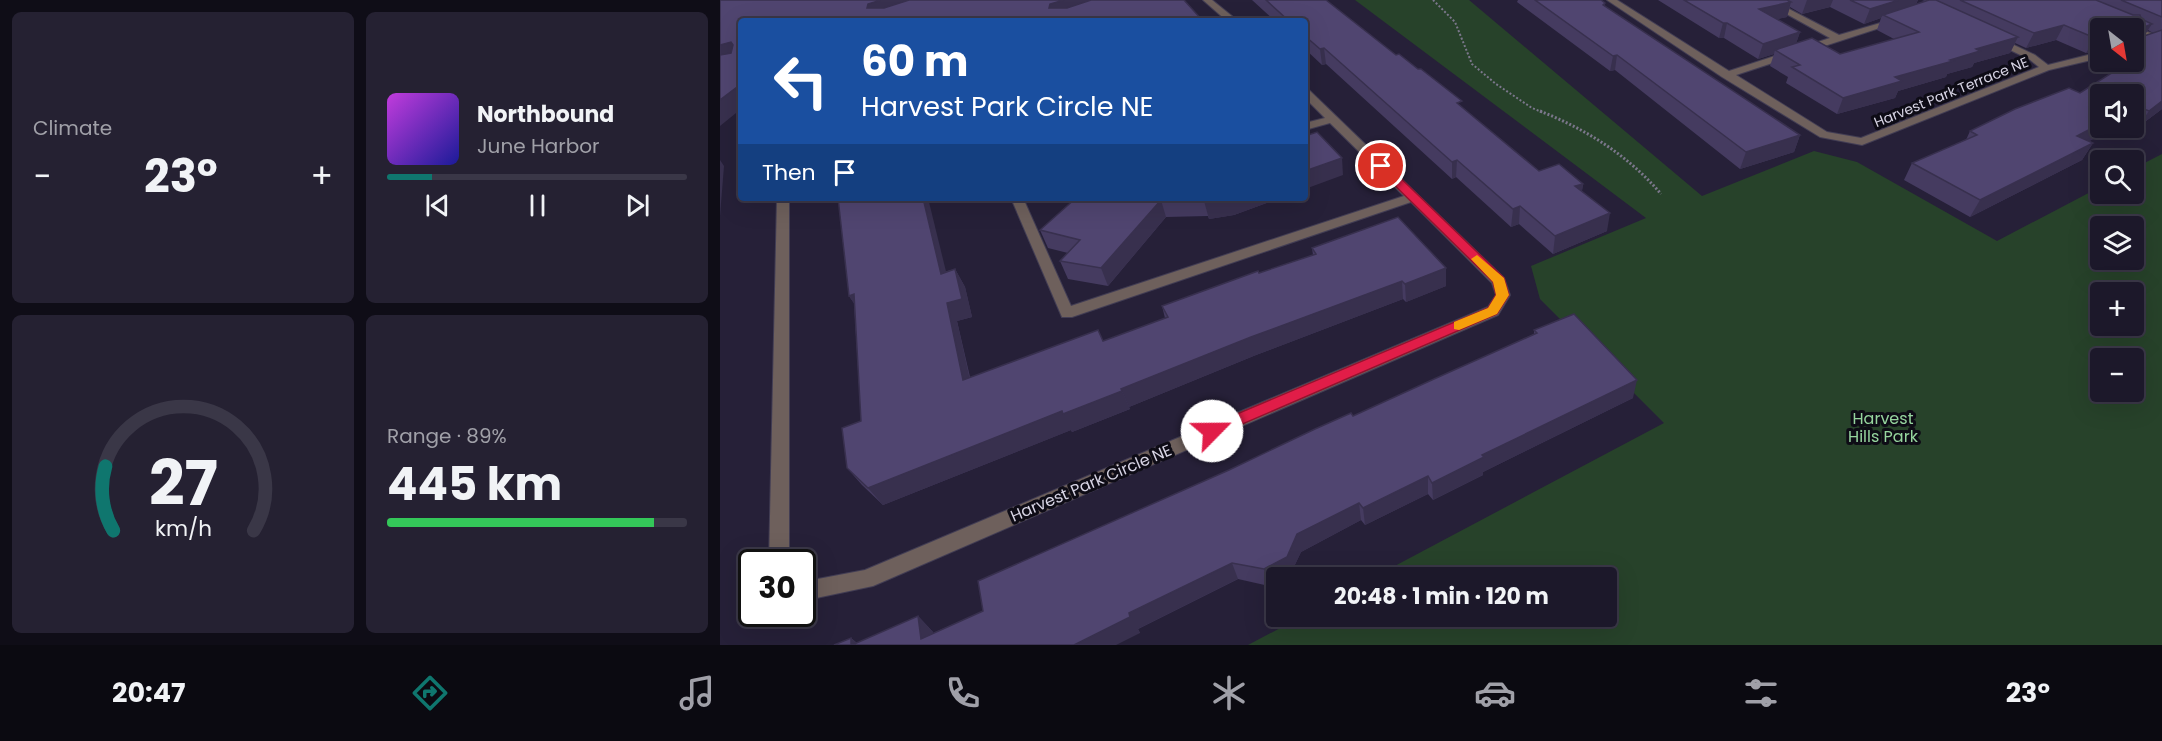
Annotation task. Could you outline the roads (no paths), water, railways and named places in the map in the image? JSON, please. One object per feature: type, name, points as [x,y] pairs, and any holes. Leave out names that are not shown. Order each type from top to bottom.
[{"type":"street","points":[[1208,0],[1229,18]]},
{"type":"street","name":"Harvest Park Terrace NE","points":[[1611,0],[1824,135],[1862,142],[2046,68],[2032,57],[1980,33]]},
{"type":"street","points":[[1765,0],[1839,39]]},
{"type":"street","points":[[1726,75],[1906,16]]},
{"type":"street","points":[[2144,33],[2148,35],[2150,43],[2144,44]]},
{"type":"street","points":[[2046,68],[2090,57]]},
{"type":"street","name":"Harvest Park Circle NE","points":[[816,589],[866,579],[1493,311],[1503,295],[1499,281],[1308,95]]},
{"type":"street","points":[[1308,126],[1332,119]]},
{"type":"street","points":[[1018,201],[1067,313],[1414,197]]},
{"type":"street","points":[[779,549],[783,201]]},
{"type":"park label","name":"Harvest Hills Park","points":[[1883,427]]}]
